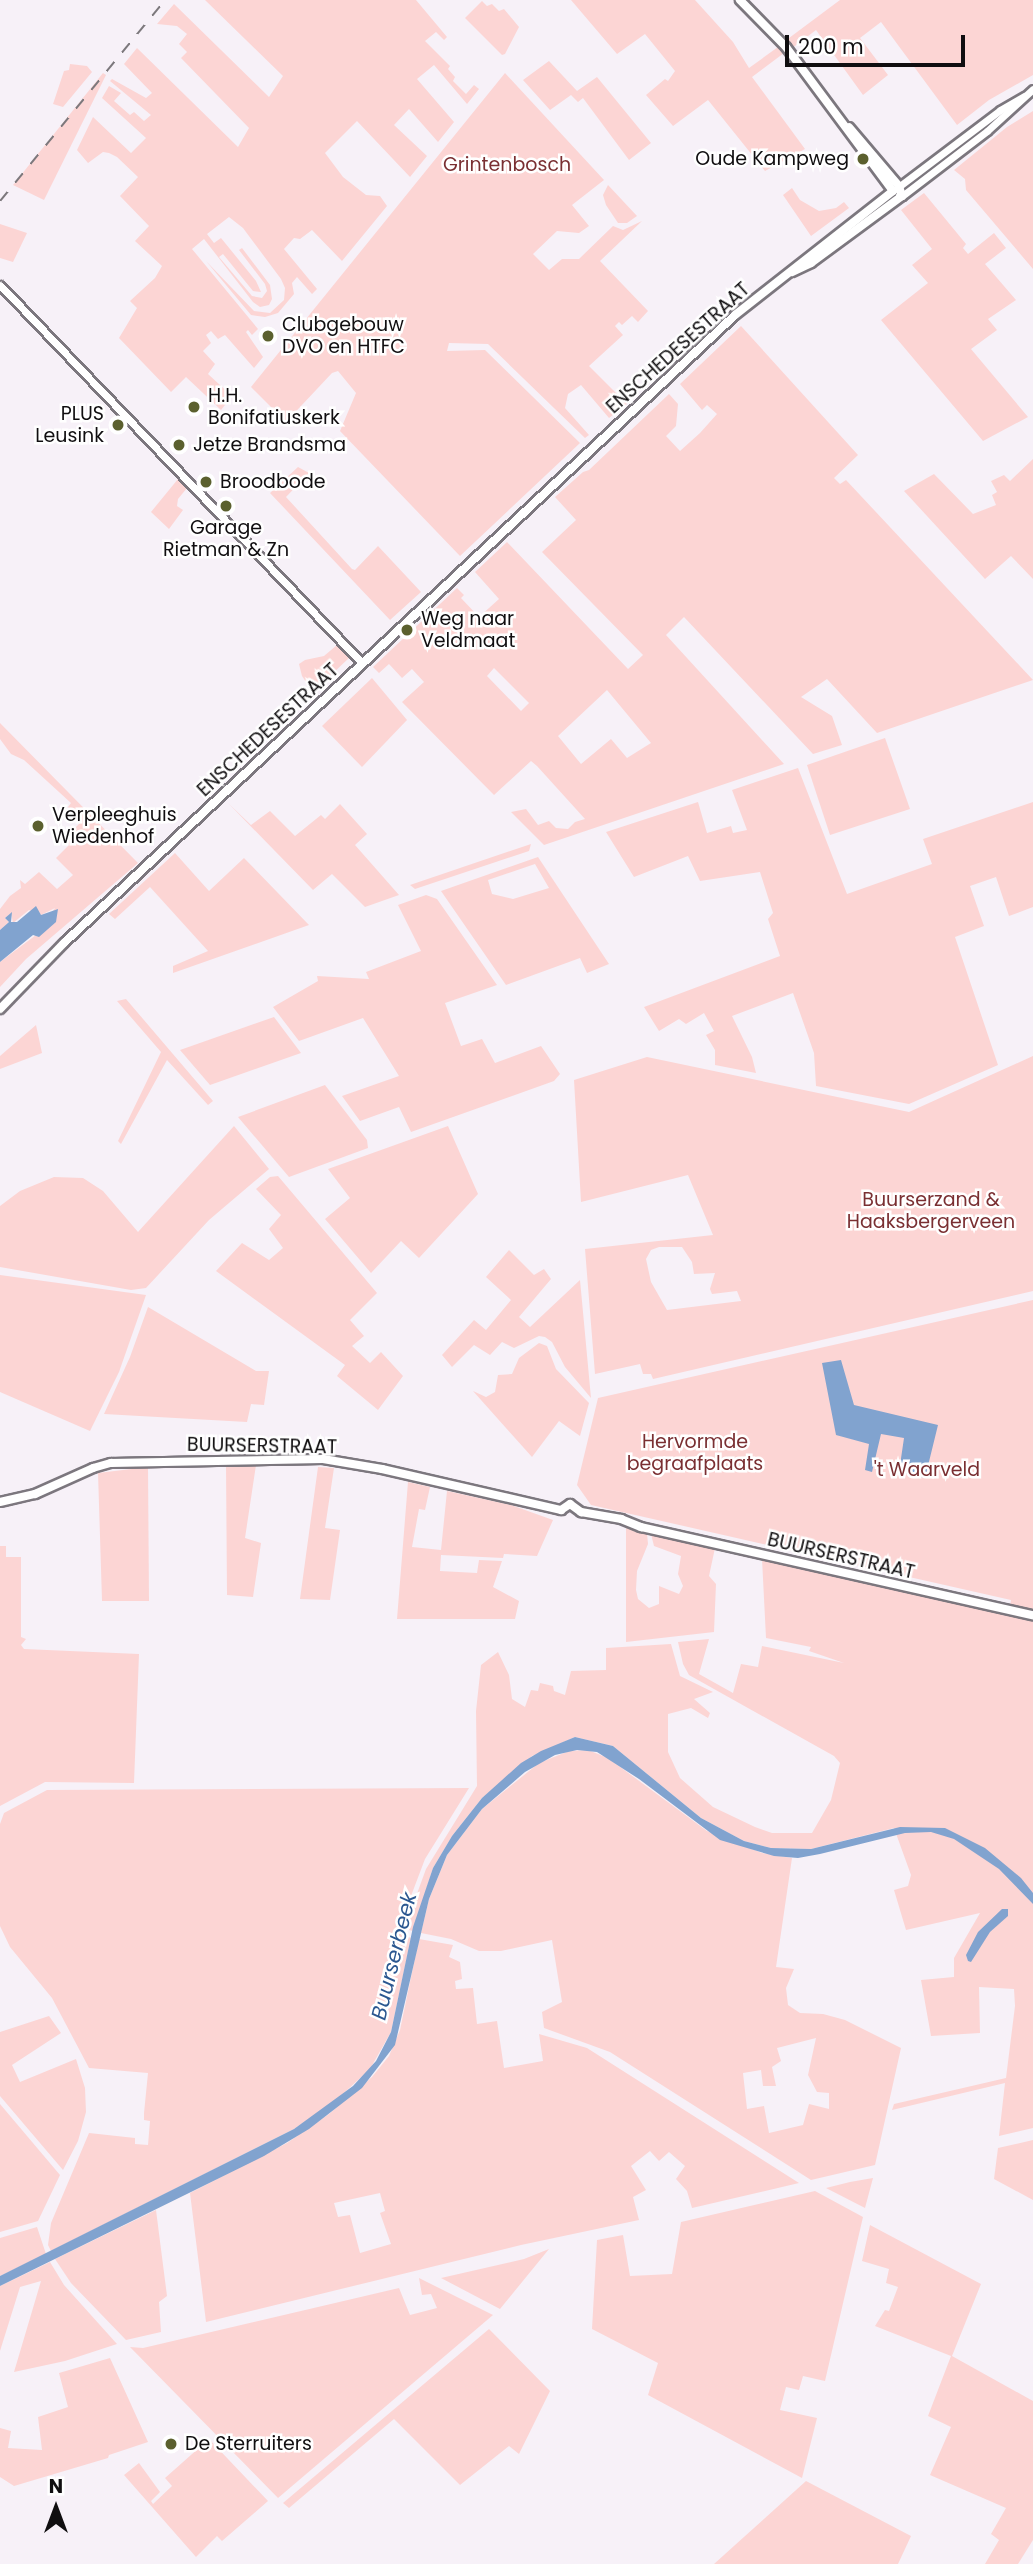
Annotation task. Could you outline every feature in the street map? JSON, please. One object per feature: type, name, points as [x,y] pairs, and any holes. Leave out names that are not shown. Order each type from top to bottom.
[{"type":"main road","points":[[740,0],[778,40],[902,196]]},
{"type":"main road","name":"ENSCHEDESESTRAAT","points":[[0,1009],[36,969],[735,315],[896,188]]},
{"type":"main road","name":"ENSCHEDESESTRAAT","points":[[790,273],[811,264],[902,196]]},
{"type":"main road","name":"BUURSERSTRAAT","points":[[0,1503],[35,1494],[93,1468],[111,1463],[299,1458],[372,1467],[561,1510],[568,1505],[581,1512],[621,1519],[641,1527],[1033,1615]]},
{"type":"street","name":"ENSCHEDESESTRAAT","points":[[902,196],[987,131],[1033,89]]},
{"type":"street","name":"ENSCHEDESESTRAAT","points":[[896,188],[1000,110],[1024,96]]},
{"type":"street","points":[[0,285],[362,663]]},
{"type":"green space","points":[[205,0],[416,0],[447,37],[444,40],[436,32],[425,41],[450,66],[448,69],[455,77],[453,81],[466,94],[474,85],[479,89],[467,104],[434,65],[417,79],[454,122],[438,142],[409,109],[394,125],[427,156],[410,177],[357,121],[325,153],[343,177],[366,195],[380,196],[387,206],[342,261],[312,230],[300,239],[294,238],[284,249],[317,289],[312,294],[297,277],[292,283],[294,294],[278,313],[265,317],[251,315],[206,261],[254,311],[270,313],[284,300],[285,288],[281,279],[243,228],[229,217],[207,234],[214,243],[221,238],[256,281],[261,292],[253,291],[223,254],[219,257],[252,296],[262,298],[267,291],[265,284],[239,250],[242,248],[270,285],[272,299],[269,305],[260,307],[253,302],[204,239],[192,249],[258,329],[252,335],[248,330],[246,332],[263,357],[254,368],[225,335],[218,339],[211,331],[206,335],[211,343],[203,351],[215,364],[208,374],[232,396],[221,410],[186,377],[171,392],[119,338],[137,308],[130,301],[155,278],[162,266],[135,241],[149,226],[120,196],[138,177],[109,153],[103,152],[88,163],[77,150],[93,117],[131,153],[146,138],[102,98],[109,86],[121,93],[114,101],[130,115],[134,112],[144,121],[151,115],[110,81],[112,79],[146,98],[152,93],[124,64],[137,48],[238,147],[249,128],[181,58],[187,52],[179,44],[187,34],[177,26],[157,24],[174,4],[269,97],[283,76]]},
{"type":"green space","points":[[571,0],[695,0],[733,42],[749,68],[778,47],[784,53],[752,77],[805,149],[765,171],[708,100],[673,126],[646,95],[665,79],[668,81],[675,71],[645,34],[617,54]]},
{"type":"green space","points":[[840,0],[1033,0],[1033,75],[989,100],[957,125],[881,22],[860,38],[888,75],[863,95],[816,30],[791,49],[785,41]]},
{"type":"green space","points":[[482,1],[487,6],[492,4],[499,11],[504,9],[519,27],[505,54],[502,55],[465,18]]},
{"type":"green space","points":[[549,61],[577,91],[597,77],[651,143],[629,160],[583,98],[578,102],[571,95],[550,110],[523,80]]},
{"type":"green space","points":[[70,64],[87,66],[92,72],[63,107],[53,104],[64,71],[69,70]]},
{"type":"green space","points":[[103,73],[106,75],[44,200],[13,185]]},
{"type":"green space","name":"Grintenbosch","points":[[505,73],[604,180],[572,205],[589,226],[579,233],[557,231],[533,254],[549,270],[562,259],[579,259],[613,226],[623,230],[642,221],[600,261],[648,311],[638,322],[632,316],[622,325],[619,322],[615,326],[623,335],[589,366],[627,404],[609,418],[581,385],[568,394],[565,408],[589,435],[585,438],[488,344],[449,343],[447,351],[485,350],[580,443],[460,556],[340,431],[356,393],[338,371],[332,373],[286,422],[251,387]]},
{"type":"green space","points":[[1033,111],[1033,269],[966,190],[965,179],[954,170],[1007,127]]},
{"type":"green space","points":[[608,185],[637,216],[627,223],[618,223],[606,205],[603,195]]},
{"type":"green space","points":[[792,188],[800,200],[819,211],[836,208],[844,202],[849,208],[811,236],[783,195]]},
{"type":"green space","points":[[924,193],[966,244],[963,248],[968,254],[994,233],[1006,248],[985,264],[1016,300],[988,319],[997,330],[971,349],[1028,417],[983,441],[881,320],[928,283],[912,265],[932,249],[901,210]]},
{"type":"green space","points":[[0,224],[27,233],[13,262],[0,258]]},
{"type":"green space","points":[[741,326],[858,455],[834,478],[840,484],[846,480],[1033,680],[877,733],[827,679],[801,697],[832,716],[842,745],[813,754],[684,617],[666,635],[784,764],[544,845],[511,812],[526,809],[538,825],[549,821],[556,828],[568,829],[575,822],[585,819],[537,766],[531,761],[494,795],[402,702],[424,682],[412,669],[402,678],[389,664],[379,673],[373,667],[457,588],[464,595],[461,598],[479,617],[499,599],[475,572],[507,542],[628,669],[643,655],[542,552],[576,520],[555,497],[583,472],[589,470],[669,394],[678,404],[676,426],[666,436],[680,451],[717,414],[707,405],[702,410],[680,384]],"holes":[[[494,668],[529,703],[521,711],[487,676]],[[607,690],[651,743],[627,758],[611,739],[581,764],[558,736]]]},
{"type":"green space","points":[[1033,459],[1033,579],[1011,556],[985,579],[904,491],[934,474],[973,514],[996,505],[992,495],[997,492],[991,481],[1004,475],[1010,481]]},
{"type":"green space","points":[[298,467],[309,473],[286,497],[352,569],[355,570],[378,546],[421,592],[390,620],[270,493]]},
{"type":"green space","points":[[178,479],[187,488],[178,499],[177,506],[183,510],[169,529],[151,512]]},
{"type":"green space","points":[[337,645],[349,658],[313,692],[302,676],[299,664],[324,656]]},
{"type":"green space","points":[[372,678],[407,720],[362,767],[322,726]]},
{"type":"green space","points":[[0,723],[138,863],[26,959],[0,987],[0,962],[36,935],[55,908],[41,915],[29,910],[13,923],[11,913],[5,918],[9,922],[0,930],[0,909],[10,896],[21,888],[20,880],[25,884],[39,872],[57,889],[73,875],[56,858],[69,845],[64,839],[81,822],[68,807],[71,803],[24,760],[11,754],[0,739]]},
{"type":"green space","points":[[885,738],[910,809],[830,835],[807,765]]},
{"type":"green space","points":[[798,768],[847,894],[932,864],[923,839],[1033,802],[1033,907],[1009,916],[996,877],[970,886],[984,926],[955,937],[998,1065],[909,1104],[816,1086],[814,1053],[793,993],[732,1016],[752,1057],[756,1073],[715,1065],[715,1050],[706,1035],[714,1031],[704,1013],[686,1024],[679,1019],[659,1031],[644,1007],[780,956],[768,919],[773,913],[760,872],[700,881],[688,856],[634,877],[606,832],[698,802],[707,833],[731,826],[733,833],[747,830],[732,790]]},
{"type":"green space","points":[[228,803],[251,825],[270,811],[295,836],[321,815],[325,819],[340,804],[367,834],[355,845],[399,895],[365,907],[332,874],[313,890]]},
{"type":"green space","points":[[531,844],[529,851],[415,889],[410,885]]},
{"type":"green space","points":[[175,853],[209,891],[244,858],[309,925],[173,973],[173,966],[208,951],[150,887],[115,919],[109,914]]},
{"type":"green space","points":[[538,857],[609,964],[587,973],[580,958],[506,985],[441,891]],"holes":[[[535,864],[549,888],[513,899],[492,894],[488,880]]]},
{"type":"green space","points":[[426,895],[437,899],[497,985],[445,1003],[461,1046],[482,1039],[495,1063],[541,1046],[560,1074],[554,1081],[411,1132],[399,1107],[360,1121],[342,1096],[399,1076],[363,1018],[299,1041],[273,1007],[318,981],[317,976],[369,979],[366,972],[421,951],[398,905]]},
{"type":"green space","points":[[126,999],[213,1101],[208,1105],[167,1060],[121,1144],[118,1141],[161,1052],[117,1001]]},
{"type":"green space","points":[[274,1017],[301,1053],[210,1085],[180,1050]]},
{"type":"green space","points":[[36,1025],[42,1053],[0,1069],[0,1056]]},
{"type":"green space","name":"Buurserzand & Haaksbergerveen","points":[[1033,1056],[1033,1291],[653,1379],[651,1374],[643,1374],[640,1364],[595,1374],[585,1249],[713,1235],[688,1175],[581,1202],[574,1080],[647,1057],[909,1112]],"holes":[[[659,1247],[682,1247],[692,1262],[694,1274],[715,1273],[710,1289],[712,1294],[737,1291],[741,1301],[667,1310],[651,1282],[646,1259],[651,1250]]]},
{"type":"green space","points":[[325,1085],[367,1140],[368,1148],[289,1177],[238,1117]]},
{"type":"green space","points":[[234,1126],[269,1169],[209,1220],[146,1288],[131,1290],[0,1267],[0,1206],[20,1191],[54,1177],[83,1178],[103,1191],[138,1232]]},
{"type":"green space","points":[[448,1126],[478,1194],[419,1258],[401,1241],[371,1273],[325,1219],[350,1198],[328,1169]]},
{"type":"green space","points":[[278,1176],[377,1293],[350,1320],[364,1336],[352,1346],[370,1363],[381,1352],[403,1376],[378,1410],[337,1376],[345,1365],[216,1271],[242,1243],[269,1260],[283,1248],[269,1229],[281,1215],[256,1189],[270,1177]]},
{"type":"green space","points":[[509,1250],[534,1275],[544,1269],[551,1279],[519,1317],[530,1327],[580,1280],[591,1398],[565,1367],[552,1342],[545,1337],[539,1336],[514,1348],[502,1342],[490,1355],[474,1345],[452,1367],[442,1355],[474,1320],[486,1330],[511,1300],[486,1277]]},
{"type":"green space","points":[[0,1275],[146,1295],[119,1372],[90,1431],[0,1392]]},
{"type":"green space","points":[[1033,1300],[1033,2128],[999,2136],[1005,2083],[892,2110],[894,2104],[1006,2078],[1015,2006],[1014,1989],[979,1987],[980,2033],[931,2036],[921,1980],[954,1977],[954,1958],[980,1913],[906,1930],[894,1890],[908,1886],[911,1875],[894,1828],[811,1849],[771,1848],[744,1841],[701,1818],[613,1746],[575,1737],[532,1756],[482,1798],[452,1836],[433,1868],[413,1931],[409,1930],[407,1921],[426,1869],[477,1786],[476,1711],[481,1665],[498,1652],[509,1675],[512,1699],[525,1707],[531,1690],[538,1691],[540,1683],[553,1686],[554,1691],[565,1695],[571,1671],[606,1670],[606,1648],[671,1644],[680,1676],[713,1692],[694,1699],[710,1713],[708,1718],[691,1708],[668,1714],[668,1752],[680,1778],[713,1807],[755,1827],[772,1833],[812,1833],[831,1800],[840,1763],[834,1756],[689,1675],[683,1664],[678,1642],[709,1639],[699,1674],[733,1693],[741,1664],[758,1667],[762,1646],[844,1663],[809,1651],[811,1647],[766,1638],[762,1559],[1009,1613],[1011,1600],[591,1505],[577,1485],[598,1398]]},
{"type":"green space","points":[[148,1307],[256,1371],[269,1371],[264,1405],[251,1404],[247,1422],[104,1414],[130,1357]]},
{"type":"green space","points":[[539,1343],[547,1346],[556,1369],[589,1403],[580,1436],[559,1421],[532,1457],[473,1391],[486,1397],[495,1392],[498,1375],[512,1374],[519,1358]]},
{"type":"green space","points":[[226,1465],[256,1465],[245,1538],[261,1543],[253,1597],[227,1595]]},
{"type":"green space","points":[[148,1467],[149,1601],[102,1601],[98,1473]]},
{"type":"green space","points":[[318,1467],[334,1468],[325,1528],[340,1530],[330,1600],[300,1599]]},
{"type":"green space","points":[[408,1482],[430,1487],[425,1510],[419,1509],[412,1547],[441,1550],[447,1491],[511,1505],[553,1520],[537,1556],[504,1554],[503,1558],[441,1555],[440,1571],[477,1573],[479,1560],[502,1561],[493,1587],[519,1601],[515,1619],[397,1619]]},
{"type":"green space","points":[[626,1528],[647,1533],[648,1544],[637,1571],[636,1590],[638,1599],[649,1608],[659,1604],[659,1586],[679,1594],[683,1586],[678,1574],[681,1556],[654,1546],[651,1534],[715,1548],[709,1576],[716,1584],[714,1632],[626,1642]]},
{"type":"green space","points":[[0,1546],[6,1546],[6,1557],[21,1557],[21,1637],[26,1639],[21,1645],[24,1649],[139,1654],[134,1783],[45,1782],[0,1806]]},
{"type":"green space","points":[[588,1750],[608,1758],[707,1831],[762,1853],[792,1858],[776,1967],[794,1969],[786,1988],[788,2005],[800,2013],[823,2014],[845,2020],[901,2048],[875,2165],[811,2180],[610,2052],[544,2028],[542,2012],[562,2002],[552,1940],[501,1951],[479,1951],[451,1939],[421,1933],[429,1899],[447,1855],[482,1809],[539,1763],[569,1751]],"holes":[[[816,2038],[808,2075],[817,2092],[829,2093],[829,2109],[809,2104],[803,2125],[769,2133],[764,2106],[747,2109],[743,2073],[761,2070],[763,2086],[776,2086],[772,2067],[781,2061],[777,2048]]]},
{"type":"green space","points":[[469,1788],[425,1859],[400,1925],[406,1936],[411,1938],[391,2032],[370,2069],[333,2103],[294,2129],[51,2251],[48,2245],[51,2223],[89,2133],[135,2138],[135,2144],[148,2145],[150,2121],[144,2120],[144,2113],[148,2073],[89,2068],[52,1998],[10,1947],[0,1926],[0,1824],[4,1813],[47,1790]]},
{"type":"green space","points":[[419,1939],[453,1945],[449,1957],[460,1962],[462,1979],[455,1981],[456,1989],[473,1988],[477,2024],[497,2021],[504,2068],[543,2061],[539,2034],[587,2048],[799,2183],[692,2208],[687,2191],[676,2179],[685,2166],[669,2152],[659,2161],[650,2151],[631,2166],[646,2190],[633,2197],[639,2220],[521,2245],[206,2322],[190,2193],[287,2143],[329,2114],[372,2077],[389,2056],[400,2030]],"holes":[[[380,2193],[385,2211],[380,2213],[391,2244],[360,2253],[350,2215],[338,2217],[334,2203]]]},
{"type":"green space","points":[[49,2016],[61,2033],[12,2065],[20,2082],[76,2059],[85,2088],[86,2112],[78,2141],[63,2170],[0,2096],[0,2032]]},
{"type":"green space","points":[[0,2104],[60,2175],[38,2221],[0,2232]]},
{"type":"green space","points":[[1033,2140],[1033,2200],[994,2179],[998,2148]]},
{"type":"green space","points":[[873,2178],[865,2208],[826,2188],[850,2182]]},
{"type":"green space","points":[[815,2191],[863,2217],[825,2381],[803,2376],[799,2390],[786,2387],[780,2410],[817,2418],[802,2478],[648,2395],[658,2363],[592,2329],[597,2240],[623,2235],[630,2276],[672,2274],[681,2222]]},
{"type":"green space","points":[[156,2210],[167,2296],[159,2302],[161,2332],[126,2340],[71,2283],[55,2259]]},
{"type":"green space","points":[[870,2225],[981,2284],[952,2356],[1033,2401],[1033,2540],[1018,2564],[985,2564],[999,2540],[991,2534],[1006,2508],[930,2475],[951,2427],[928,2416],[951,2356],[875,2326],[885,2310],[889,2311],[898,2287],[886,2283],[889,2269],[862,2261]]},
{"type":"green space","points":[[37,2227],[46,2254],[0,2276],[0,2238]]},
{"type":"green space","points":[[549,2249],[500,2309],[441,2278],[524,2259]]},
{"type":"green space","points":[[50,2262],[64,2285],[117,2344],[65,2361],[14,2372],[41,2281],[20,2287],[0,2351],[0,2286]]},
{"type":"green space","points":[[419,2278],[493,2315],[278,2498],[130,2347],[143,2348],[399,2288],[410,2315],[437,2308],[431,2294],[422,2295]]},
{"type":"green space","points":[[489,2329],[550,2391],[519,2454],[509,2446],[460,2485],[394,2419],[289,2508],[283,2503]]},
{"type":"green space","points":[[110,2358],[148,2442],[109,2455],[108,2458],[14,2486],[0,2477],[0,2428],[11,2431],[8,2448],[42,2450],[38,2417],[68,2407],[59,2373]]},
{"type":"green space","points":[[209,2439],[268,2501],[222,2541],[217,2536],[196,2557],[124,2475],[139,2463],[160,2492],[151,2501],[153,2504],[172,2486],[165,2478]]},
{"type":"green space","points":[[806,2481],[911,2536],[898,2564],[714,2564]]},
{"type":"water","points":[[36,906],[41,915],[58,909],[56,922],[39,937],[33,935],[0,962],[0,930],[9,922],[5,918],[12,912],[11,922],[17,922]]},
{"type":"water","points":[[841,1360],[854,1405],[938,1425],[925,1478],[899,1472],[904,1438],[881,1434],[872,1472],[865,1470],[869,1444],[836,1435],[822,1363]]},
{"type":"water","points":[[575,1737],[613,1746],[701,1818],[744,1841],[771,1848],[811,1849],[900,1827],[945,1828],[985,1848],[1021,1878],[1033,1893],[1033,1904],[999,1869],[954,1839],[931,1832],[905,1833],[798,1858],[774,1856],[720,1840],[639,1779],[597,1752],[577,1750],[555,1755],[525,1772],[482,1809],[447,1855],[429,1899],[395,2045],[362,2088],[309,2129],[264,2156],[0,2286],[0,2276],[294,2129],[353,2086],[376,2061],[391,2032],[413,1927],[433,1868],[452,1836],[482,1798],[521,1763],[541,1751]]},
{"type":"water","points":[[1002,1909],[1008,1909],[1008,1916],[990,1932],[971,1962],[968,1961],[966,1955],[978,1932]]},
{"type":"railway","points":[[0,201],[165,0]]},
{"type":"place","name":"Oude Kampweg","points":[[863,159]]},
{"type":"place","name":"Clubgebouw DVO en HTFC","points":[[268,336]]},
{"type":"place","name":"H.H. Bonifatiuskerk","points":[[194,407]]},
{"type":"place","name":"PLUS Leusink","points":[[118,425]]},
{"type":"place","name":"Jetze Brandsma","points":[[179,445]]},
{"type":"place","name":"Broodbode","points":[[206,482]]},
{"type":"place","name":"Garage Rietman & Zn","points":[[226,506]]},
{"type":"place","name":"Weg naar Veldmaat","points":[[407,630]]},
{"type":"place","name":"Verpleeghuis Wiedenhof","points":[[38,826]]},
{"type":"place","name":"De Sterruiters","points":[[171,2444]]},
{"type":"park label","name":"Hervormde begraafplaats","points":[[695,1453]]},
{"type":"park label","name":"'t Waarveld","points":[[927,1470]]},
{"type":"water label","name":"Buurserbeek","points":[[394,1956]]}]
